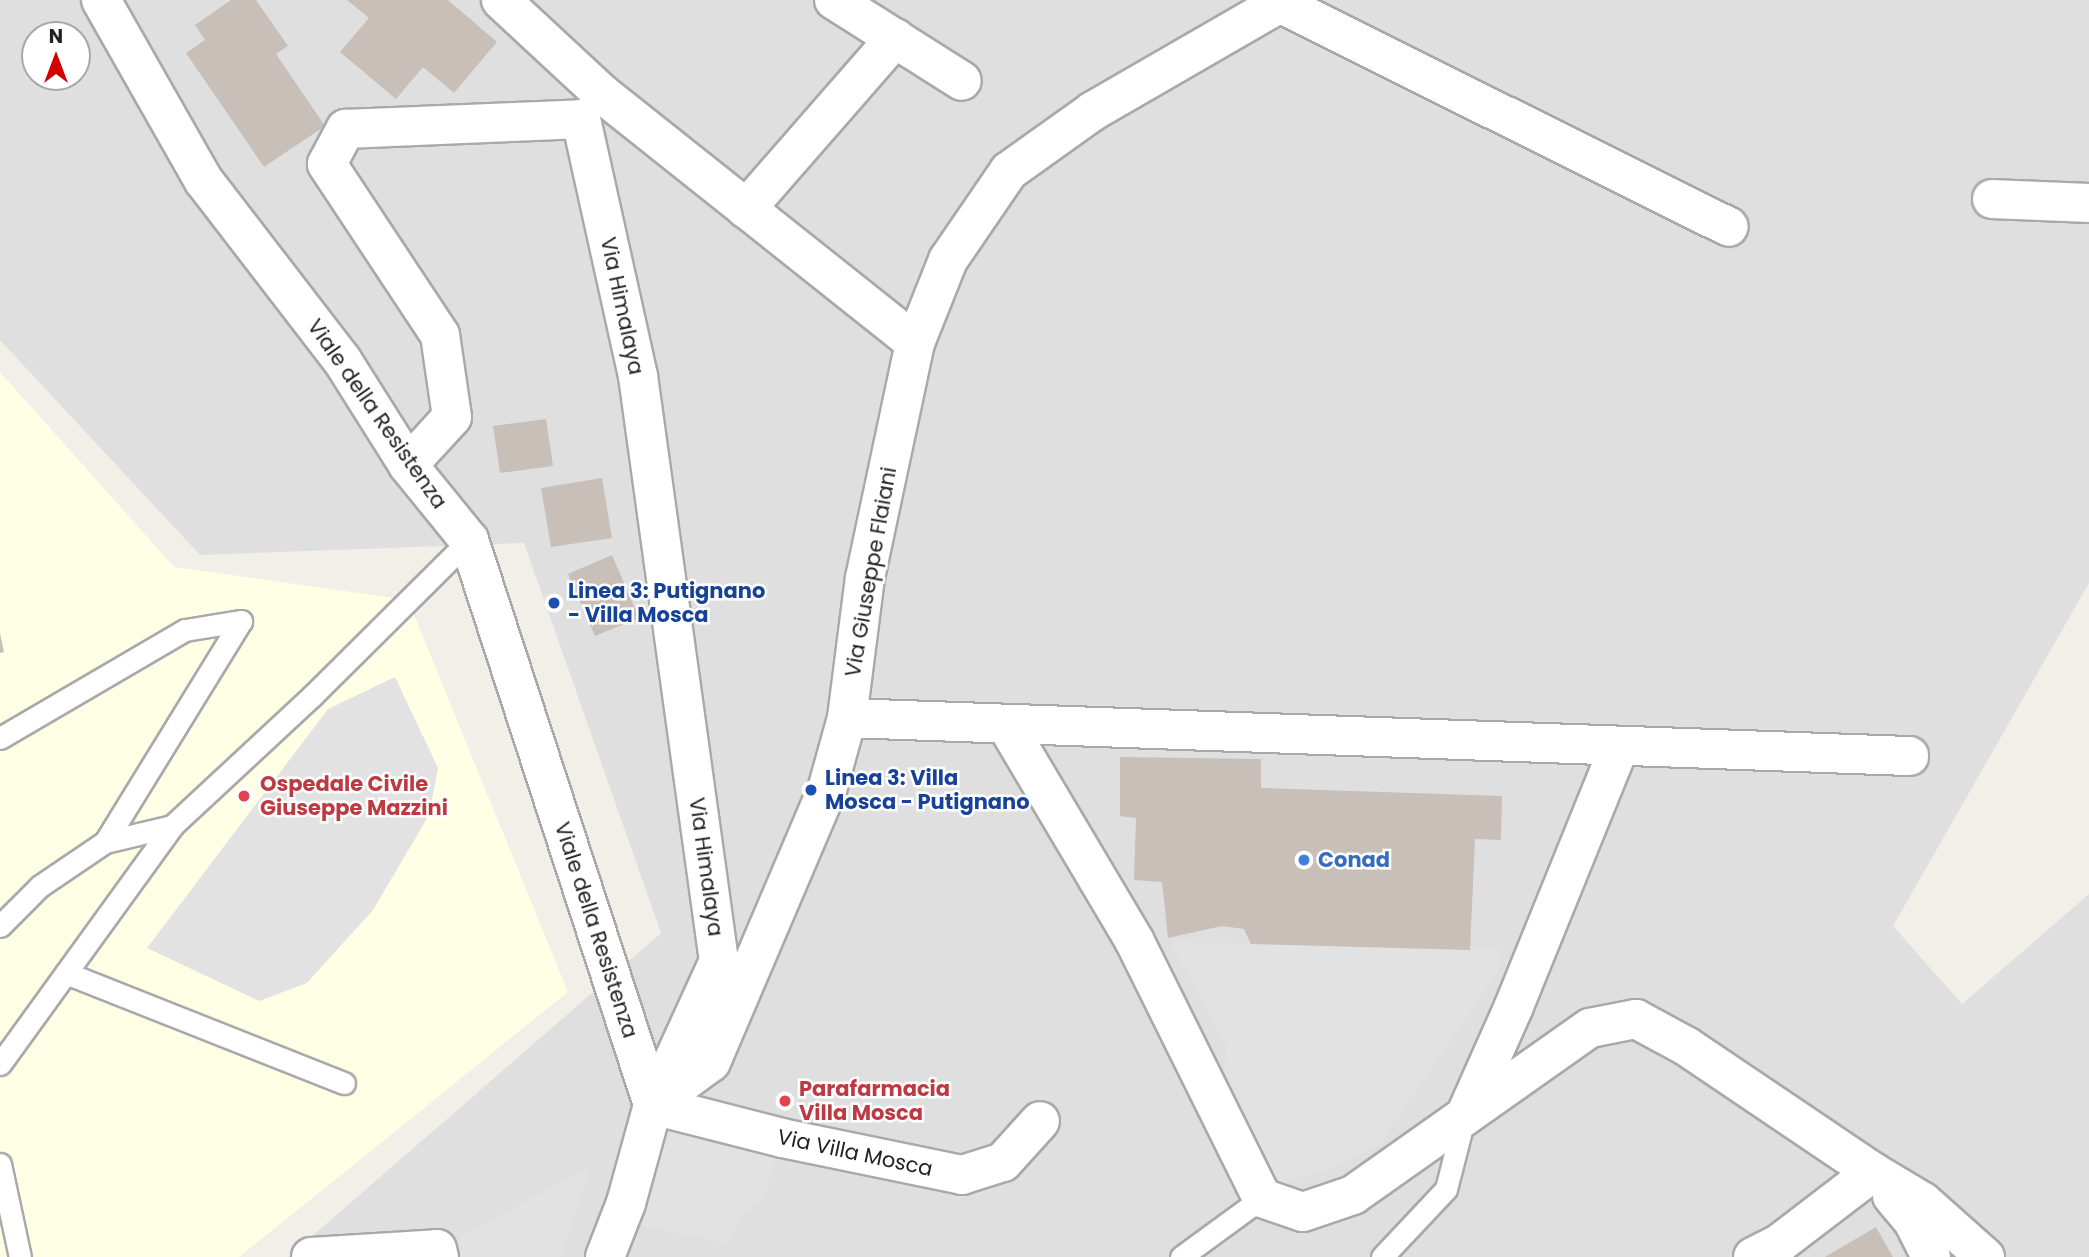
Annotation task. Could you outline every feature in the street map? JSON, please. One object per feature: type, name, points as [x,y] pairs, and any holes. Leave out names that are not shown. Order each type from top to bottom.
[{"type":"street","name":"Viale della Resistenza","points":[[101,0],[204,181],[342,360],[408,465],[469,540],[653,1105]]},
{"type":"street","points":[[501,0],[591,106],[746,209],[915,343]]},
{"type":"street","points":[[834,0],[962,81]]},
{"type":"street","points":[[1283,2],[1729,227]]},
{"type":"street","name":"Via Giuseppe Flaiani","points":[[653,1105],[711,1062],[827,790],[847,718],[865,578],[915,343],[948,260],[1009,171],[1093,111],[1283,2]]},
{"type":"street","points":[[746,209],[895,38]]},
{"type":"street","points":[[408,465],[452,417],[440,335],[327,164],[346,129],[591,106]]},
{"type":"street","name":"Via Himalaya","points":[[591,106],[638,376],[719,961],[653,1105]]},
{"type":"street","points":[[1992,199],[2089,203]]},
{"type":"street","points":[[847,718],[1619,748],[1909,756]]},
{"type":"street","points":[[1007,726],[1134,940],[1262,1198],[1303,1212],[1353,1195],[1590,1028],[1636,1019],[1686,1045],[1873,1172],[1923,1202],[1985,1257]]},
{"type":"street","points":[[1464,1119],[1514,1006],[1619,748]]},
{"type":"street","points":[[605,1257],[626,1203],[653,1105]]},
{"type":"street","name":"Via Villa Mosca","points":[[653,1105],[782,1138],[962,1175],[1003,1162],[1040,1121]]},
{"type":"street","points":[[1754,1257],[1780,1243],[1873,1172]]},
{"type":"street","points":[[1873,1172],[1913,1221],[1930,1257]]},
{"type":"street","points":[[311,1257],[437,1249],[439,1257]]},
{"type":"lane","points":[[0,1064],[172,826],[312,695],[469,540]]},
{"type":"lane","points":[[0,737],[185,630],[241,621],[105,842]]},
{"type":"lane","points":[[0,926],[40,886],[105,842],[172,826]]},
{"type":"lane","points":[[66,973],[345,1083]]},
{"type":"lane","points":[[1382,1257],[1446,1189],[1464,1119]]},
{"type":"lane","points":[[0,1164],[20,1257]]},
{"type":"lane","points":[[1181,1257],[1262,1198]]},
{"type":"shaded area","points":[[0,0],[2089,0],[2089,583],[1893,926],[1962,1004],[2089,894],[2089,1257],[288,1257],[661,933],[524,543],[200,555],[0,340]]},
{"type":"shaded area","name":"Ospedale Civile Giuseppe Mazzini","points":[[0,372],[174,567],[408,600],[568,992],[239,1257],[0,1257]]},
{"type":"shaded area","points":[[395,677],[438,768],[429,815],[373,910],[307,983],[259,1001],[147,948],[328,709]]},
{"type":"shaded area","points":[[1170,942],[1499,950],[1501,966],[1379,1145],[1344,1163],[1259,1191],[1220,1113],[1227,1046]]},
{"type":"shaded area","points":[[653,1105],[782,1138],[763,1200],[743,1214],[727,1243],[619,1221]]},
{"type":"shaded area","points":[[590,1167],[561,1257],[439,1257],[437,1249]]},
{"type":"building","points":[[231,0],[256,0],[288,46],[276,54],[325,126],[264,167],[186,53],[205,40],[195,25]]},
{"type":"building","points":[[347,0],[448,0],[497,42],[454,93],[423,67],[396,99],[340,52],[369,18]]},
{"type":"building","points":[[546,419],[553,466],[500,473],[493,426]]},
{"type":"building","points":[[602,478],[612,538],[551,547],[541,488]]},
{"type":"building","points":[[612,555],[639,618],[595,636],[568,574]]},
{"type":"building","points":[[0,633],[4,652],[0,653]]},
{"type":"building","name":"Conad","points":[[1120,757],[1261,759],[1261,788],[1502,796],[1501,840],[1475,839],[1470,950],[1251,944],[1244,929],[1222,926],[1168,938],[1162,882],[1134,880],[1136,818],[1120,816]]},
{"type":"building","points":[[1876,1227],[1893,1257],[1825,1257]]},
{"type":"place","name":"Linea 3: Putignano - Villa Mosca","points":[[554,603]]},
{"type":"place","name":"Linea 3: Villa Mosca - Putignano","points":[[811,790]]},
{"type":"place","name":"Ospedale Civile Giuseppe Mazzini","points":[[244,796]]},
{"type":"place","name":"Conad","points":[[1304,860]]},
{"type":"place","name":"Parafarmacia Villa Mosca","points":[[785,1101]]}]
